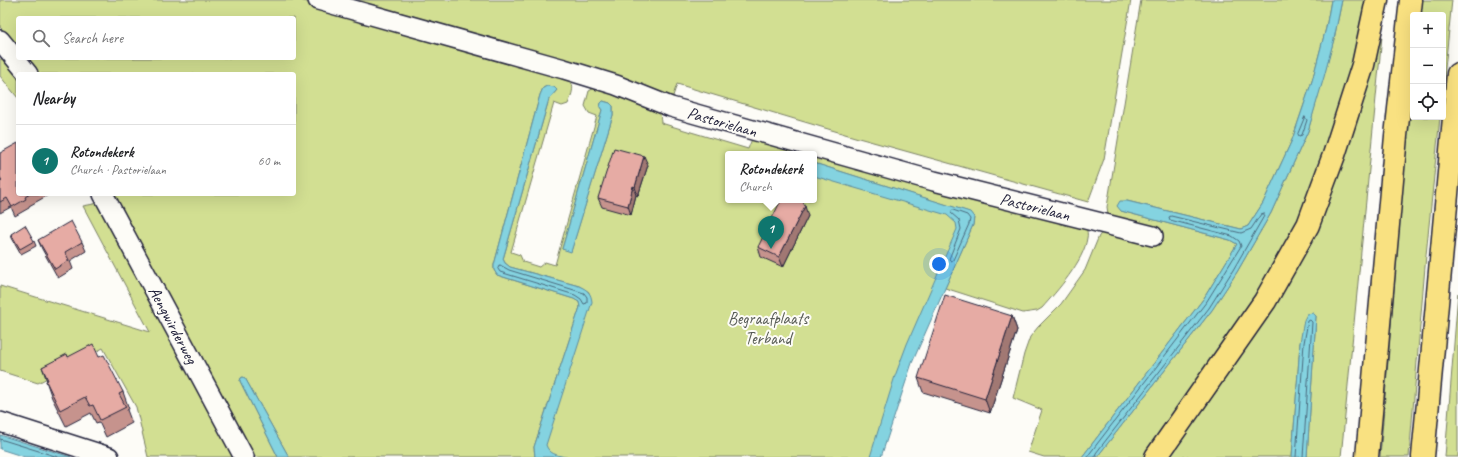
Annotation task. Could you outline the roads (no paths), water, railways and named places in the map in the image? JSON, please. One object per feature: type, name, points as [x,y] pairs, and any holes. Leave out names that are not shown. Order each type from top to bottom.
[{"type":"highway","points":[[1156,457],[1265,301],[1308,225],[1334,155],[1363,65],[1377,0]]},
{"type":"highway","points":[[1368,457],[1396,136],[1411,0]]},
{"type":"highway","points":[[1423,457],[1458,74]]},
{"type":"street","name":"Pastorielaan","points":[[318,0],[564,69],[616,85],[666,106],[934,181],[1153,236]]},
{"type":"street","points":[[0,40],[16,59]]},
{"type":"street","points":[[16,60],[26,72]]},
{"type":"street","name":"Aengwirderweg","points":[[104,196],[244,457]]},
{"type":"street","points":[[0,422],[108,457]]},
{"type":"water","points":[[1331,0],[1342,0],[1324,77],[1308,131],[1271,213],[1237,272],[1212,310],[1097,457],[1082,457],[1204,298],[1237,244],[1230,240],[1121,211],[1117,206],[1120,201],[1127,201],[1241,229],[1248,226],[1263,203],[1292,140],[1312,81],[1326,28]]},
{"type":"water","points":[[547,86],[554,87],[557,90],[549,99],[503,259],[510,267],[579,286],[587,290],[591,296],[592,302],[546,445],[551,452],[565,457],[535,457],[534,447],[580,307],[579,302],[574,299],[497,275],[494,270],[494,265],[540,95],[543,88]]},
{"type":"water","points":[[603,101],[610,103],[613,106],[613,115],[571,252],[562,249],[602,110],[600,107]]},
{"type":"water","points":[[817,164],[970,212],[974,217],[973,225],[912,363],[881,457],[870,457],[895,376],[907,344],[957,229],[956,223],[947,215],[817,177]]},
{"type":"water","points":[[1313,313],[1316,316],[1307,457],[1292,457],[1300,343],[1304,320],[1307,314]]},
{"type":"water","points":[[243,377],[245,378],[289,457],[278,457],[240,381]]},
{"type":"water","points":[[0,435],[71,457],[25,457],[0,449]]},
{"type":"place","name":"Rotondekerk","points":[[771,249]]},
{"type":"park label","name":"Begraafplaats Terband","points":[[768,328]]}]
